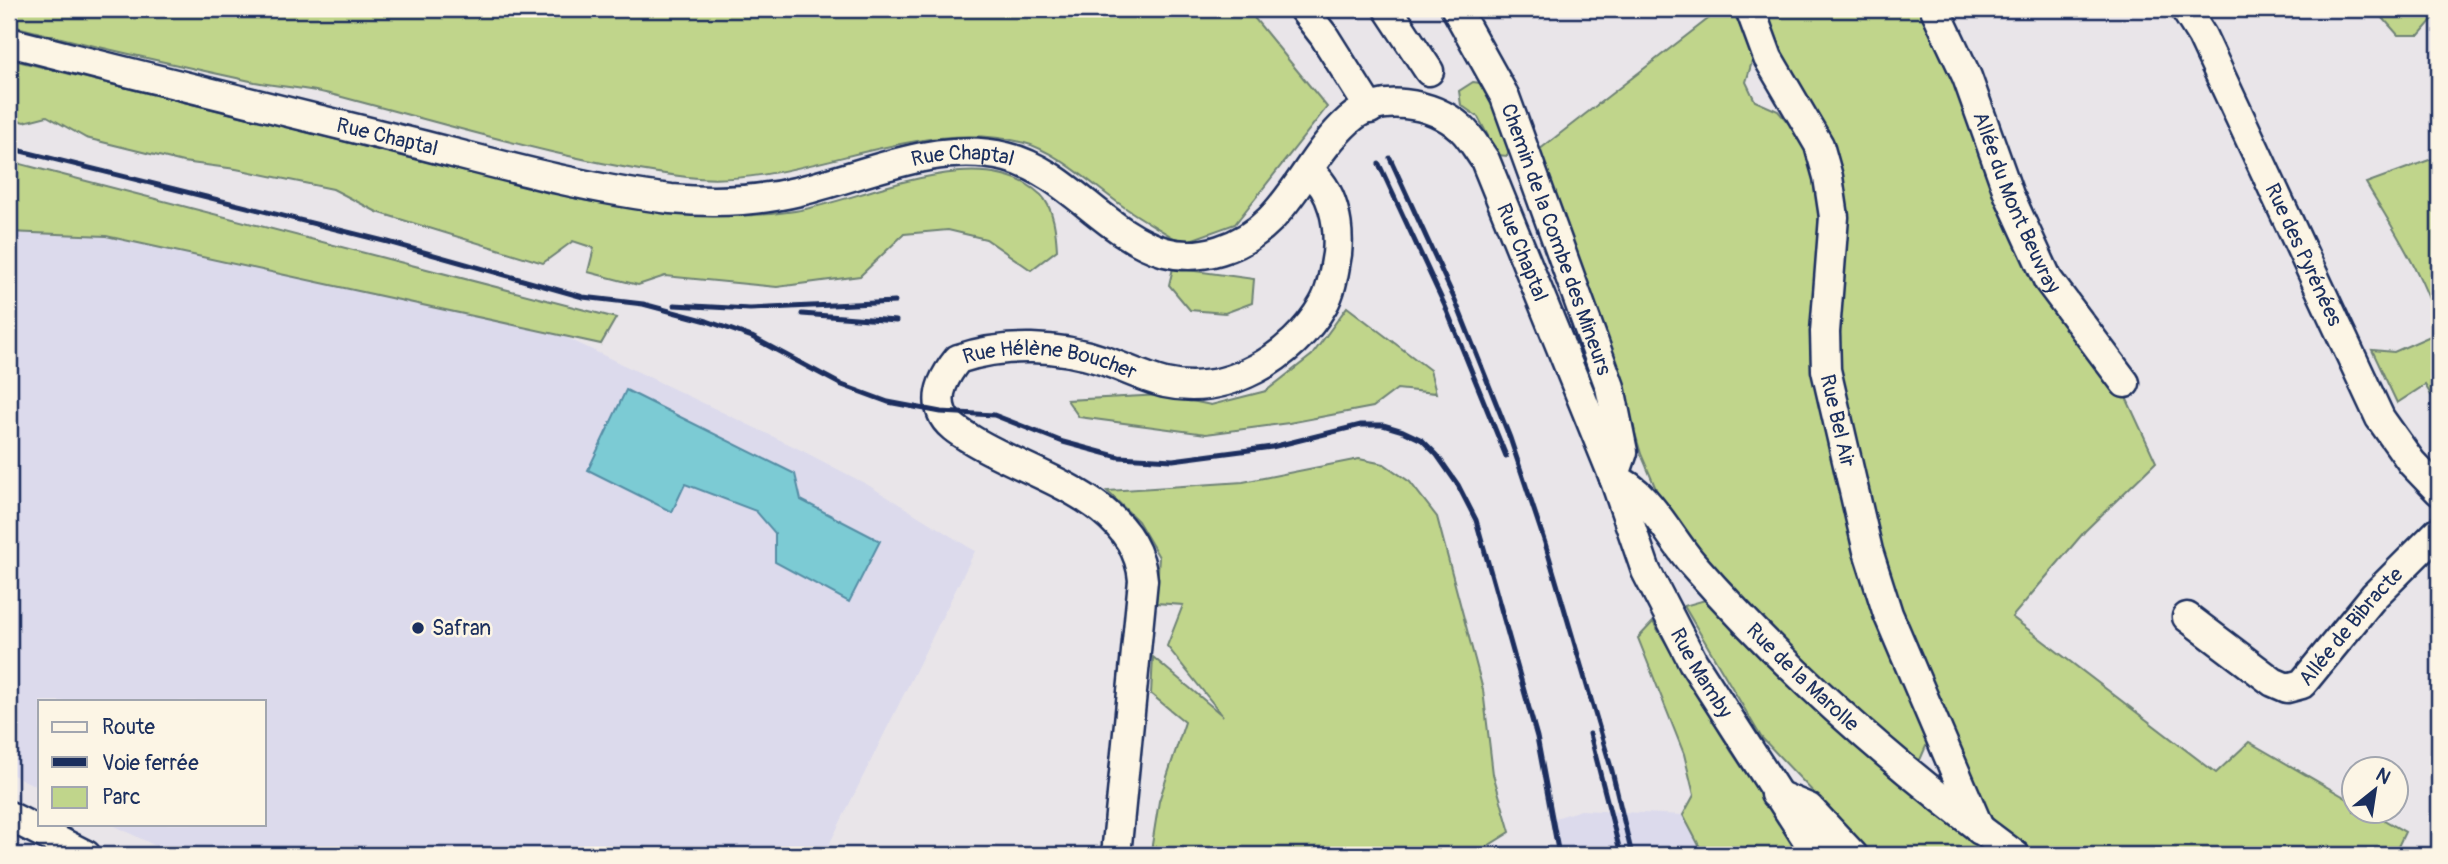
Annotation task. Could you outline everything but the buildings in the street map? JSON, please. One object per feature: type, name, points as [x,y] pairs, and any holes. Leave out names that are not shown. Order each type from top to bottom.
[{"type":"street","points":[[1303,9],[1324,36],[1370,109]]},
{"type":"street","points":[[1388,9],[1429,71]]},
{"type":"street","name":"Chemin de la Combe des Mineurs","points":[[1456,9],[1505,97],[1610,387],[1623,452],[1614,478]]},
{"type":"street","name":"Rue Bel Air","points":[[1750,9],[1768,58],[1793,106],[1819,145],[1828,177],[1834,217],[1825,332],[1826,370],[1868,551],[1888,614],[1980,830]]},
{"type":"street","name":"Allée du Mont Beuvray","points":[[1935,9],[1967,77],[2009,195],[2048,280],[2125,383]]},
{"type":"street","name":"Rue des Pyrénées","points":[[2185,9],[2202,36],[2380,418],[2412,463],[2439,491]]},
{"type":"street","name":"Rue Chaptal","points":[[9,42],[553,177],[673,199],[757,199],[799,191],[916,158],[952,153],[1009,157],[1063,184],[1132,236],[1157,249],[1180,256],[1204,255],[1251,237],[1270,222],[1349,120],[1370,109],[1386,105],[1420,106],[1452,121],[1472,140],[1485,160],[1614,478]]},
{"type":"street","name":"Rue Hélène Boucher","points":[[1116,855],[1143,580],[1142,562],[1133,543],[1096,506],[979,444],[949,424],[941,412],[940,389],[958,359],[1010,348],[1047,348],[1076,353],[1166,383],[1199,385],[1231,379],[1259,367],[1291,346],[1310,324],[1324,302],[1334,274],[1337,248],[1334,210],[1318,178],[1309,171]]},
{"type":"street","name":"Rue Mamby","points":[[1614,478],[1646,570],[1693,662],[1817,855]]},
{"type":"street","name":"Rue de la Marolle","points":[[1614,478],[1628,483],[1640,495],[1677,545],[1743,621],[1843,718],[1980,830],[2015,855]]},
{"type":"street","name":"Allée de Bibracte","points":[[2187,617],[2273,682],[2287,688],[2302,684],[2374,596],[2439,531]]},
{"type":"street","points":[[1776,794],[1809,808],[1853,855]]},
{"type":"street","points":[[9,816],[86,855]]},
{"type":"shaded area","name":"Safran","points":[[9,233],[106,236],[563,336],[868,485],[975,551],[824,855],[174,855],[115,826],[266,826],[266,700],[38,700],[38,787],[9,773]]},
{"type":"shaded area","points":[[1581,810],[1683,815],[1704,855],[1557,855],[1552,819]]},
{"type":"green space","points":[[9,9],[1247,9],[1327,107],[1235,224],[1182,243],[1124,207],[1061,161],[1021,142],[979,136],[937,138],[769,174],[728,178],[687,177],[553,152],[324,93],[255,82],[39,33],[9,25]]},
{"type":"green space","points":[[1721,9],[1732,9],[1754,55],[1746,82],[1755,101],[1778,111],[1804,141],[1819,184],[1816,353],[1930,737],[1920,760],[1889,741],[1729,592],[1662,503],[1641,454],[1627,405],[1535,153]]},
{"type":"green space","points":[[1757,9],[1918,9],[1955,78],[2013,239],[2037,283],[2125,395],[2156,462],[2085,531],[2012,617],[2216,773],[2249,742],[2340,794],[2340,826],[2394,826],[2405,832],[2394,855],[2029,855],[2006,839],[1986,815],[1893,598],[1839,386],[1840,291],[1847,224]]},
{"type":"green space","points":[[2375,9],[2439,9],[2439,12],[2419,35],[2398,35]]},
{"type":"green space","points":[[9,59],[582,200],[662,212],[741,216],[795,211],[921,178],[954,172],[987,172],[1016,179],[1041,195],[1052,214],[1057,250],[1031,270],[986,239],[948,230],[904,234],[860,276],[777,287],[665,276],[638,285],[588,272],[594,248],[573,241],[543,263],[377,212],[333,189],[236,169],[183,162],[86,138],[47,116],[24,122],[9,118]]},
{"type":"green space","points":[[1473,82],[1487,84],[1512,144],[1507,156],[1498,155],[1478,117],[1461,105],[1459,91]]},
{"type":"green space","points":[[2432,159],[2439,170],[2439,408],[2425,385],[2397,403],[2372,350],[2394,352],[2435,334],[2435,320],[2430,302],[2410,259],[2366,183]]},
{"type":"green space","points":[[9,161],[616,318],[601,344],[106,236],[9,232]]},
{"type":"green space","points":[[1173,268],[1254,279],[1252,303],[1225,313],[1190,310],[1169,285]]},
{"type":"green space","points":[[1347,307],[1430,370],[1436,393],[1397,389],[1373,407],[1289,423],[1206,434],[1079,417],[1067,400],[1162,395],[1211,405],[1266,391],[1312,355]]},
{"type":"green space","points":[[1359,459],[1384,464],[1410,482],[1437,517],[1483,690],[1493,774],[1510,832],[1483,849],[1480,855],[1158,855],[1151,851],[1159,801],[1185,722],[1151,694],[1153,657],[1223,716],[1167,646],[1183,605],[1156,603],[1159,557],[1138,521],[1107,491],[1243,482]]},
{"type":"green space","points":[[1705,600],[1843,733],[1997,855],[1873,855],[1761,737],[1684,606]]},
{"type":"green space","points":[[1653,622],[1731,751],[1801,855],[1704,855],[1683,815],[1694,795],[1684,754],[1638,638]]},
{"type":"water","points":[[626,390],[795,474],[801,500],[880,541],[849,602],[775,562],[775,533],[756,511],[685,484],[672,512],[588,470]]},
{"type":"railway","points":[[443,9],[454,9]]},
{"type":"railway","points":[[9,148],[388,242],[583,297],[643,304],[707,321],[752,337],[842,385],[888,402],[941,412],[994,415],[1063,442],[1119,457],[1173,460],[1272,447],[1361,425],[1383,425],[1403,431],[1422,440],[1437,455],[1458,485],[1476,520],[1537,737],[1559,855]]},
{"type":"railway","points":[[1390,158],[1455,300],[1510,438],[1545,543],[1612,771],[1632,855]]},
{"type":"railway","points":[[1379,164],[1445,306],[1506,456]]},
{"type":"railway","points":[[674,305],[750,309],[895,302]]},
{"type":"railway","points":[[802,314],[896,321]]},
{"type":"railway","points":[[1590,734],[1621,855]]},
{"type":"place","name":"Safran","points":[[418,628]]}]
